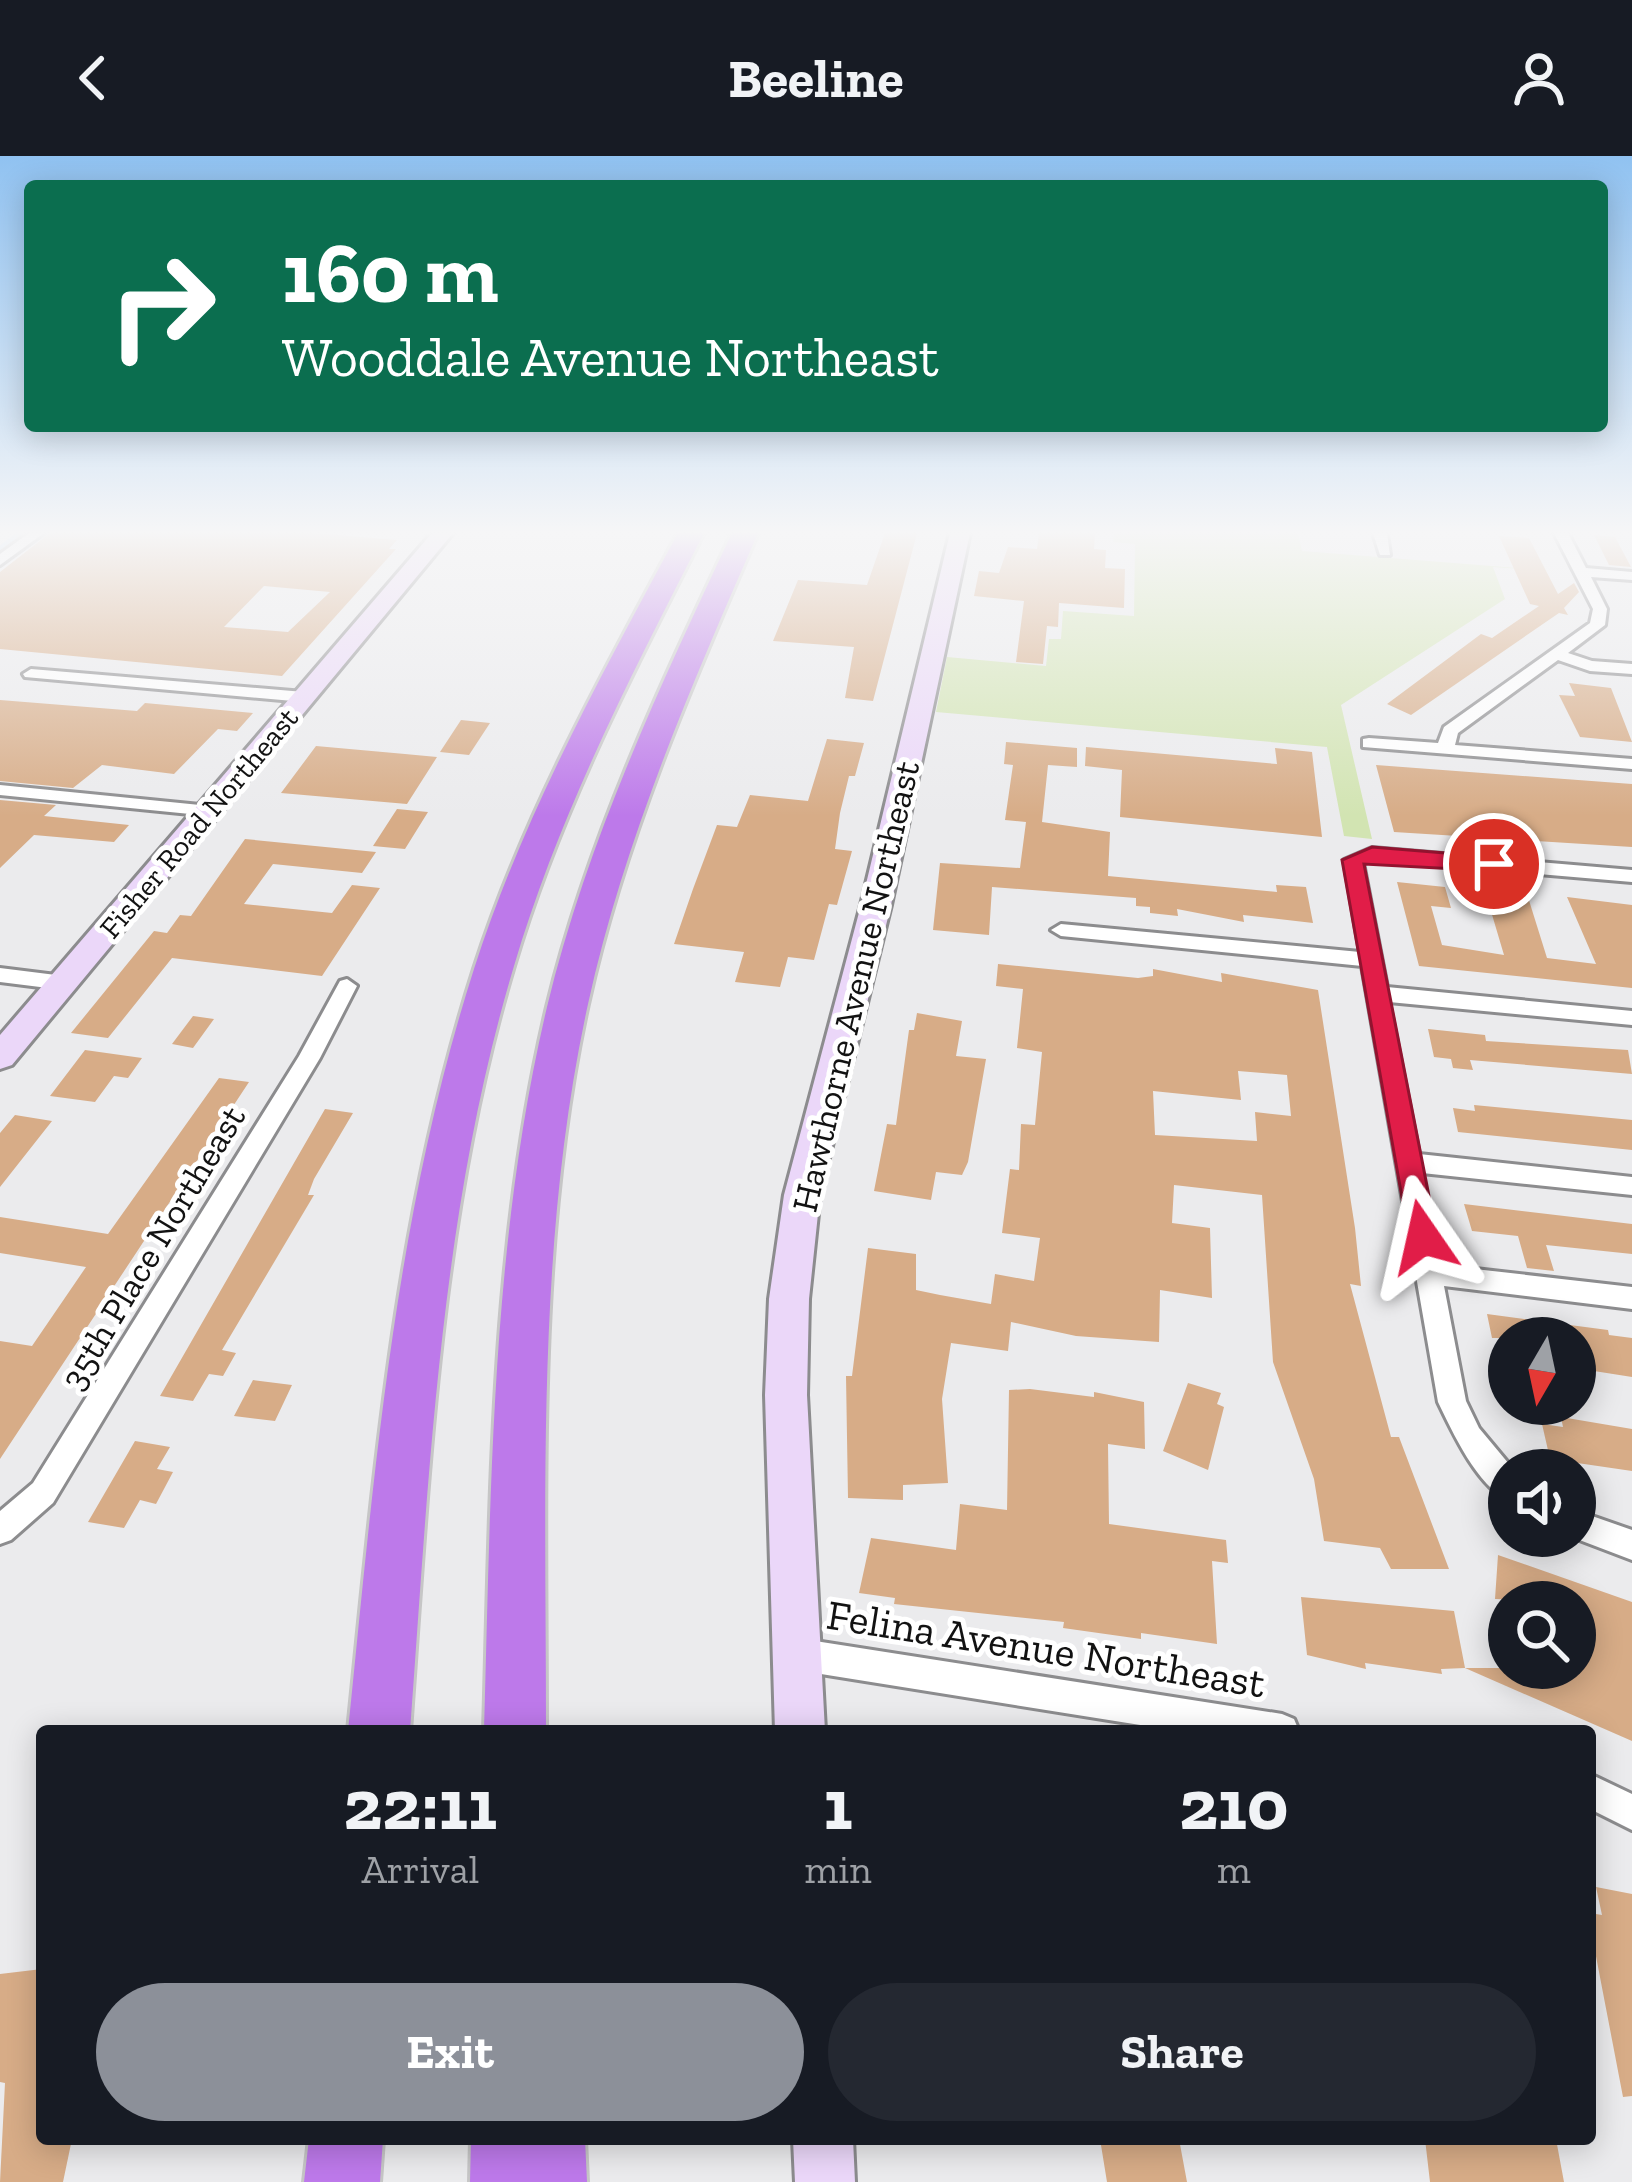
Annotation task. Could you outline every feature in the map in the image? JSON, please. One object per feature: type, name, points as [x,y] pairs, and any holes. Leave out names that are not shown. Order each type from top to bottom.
[{"type":"highway","points":[[380,1725],[420,1331],[477,1026],[509,922],[559,794],[643,628]]},
{"type":"highway","points":[[515,1725],[518,1556],[535,1232],[567,1010],[592,912],[635,787],[705,628]]},
{"type":"highway","points":[[518,1556],[531,1725]]},
{"type":"highway","points":[[342,2182],[345,2145]]},
{"type":"highway","points":[[508,2145],[508,2182]]},
{"type":"highway","points":[[548,2145],[549,2182]]},
{"type":"main road","name":"Fisher Road Northeast","points":[[0,1057],[363,628]]},
{"type":"main road","name":"Hawthorne Avenue Northeast","points":[[800,1725],[786,1371],[802,1196],[884,872],[939,628]]},
{"type":"main road","points":[[823,2145],[825,2182]]},
{"type":"street","points":[[1445,749],[1450,731],[1559,656],[1590,628]]},
{"type":"street","points":[[1559,656],[1590,666],[1632,669]]},
{"type":"street","points":[[31,674],[304,697]]},
{"type":"street","points":[[1369,743],[1632,764]]},
{"type":"street","points":[[0,790],[209,811]]},
{"type":"street","points":[[1488,1462],[1468,1437],[1452,1402],[1353,865],[1357,856],[1632,876]]},
{"type":"street","points":[[1061,930],[1369,960]]},
{"type":"street","points":[[0,975],[64,983]]},
{"type":"street","name":"35th Place Northeast","points":[[0,1530],[43,1493],[309,1058],[347,986]]},
{"type":"street","points":[[1375,993],[1632,1018]]},
{"type":"street","points":[[1408,1162],[1632,1186]]},
{"type":"street","points":[[1430,1274],[1632,1298]]},
{"type":"street","points":[[1596,1532],[1632,1545]]},
{"type":"street","name":"Felina Avenue Northeast","points":[[796,1654],[1244,1725]]},
{"type":"street","points":[[1596,1794],[1632,1813]]},
{"type":"green space","points":[[1062,628],[1461,628],[1341,705],[1372,839],[1344,836],[1327,747],[936,712],[947,657],[1046,666],[1049,639],[1061,639]]},
{"type":"building","points":[[0,628],[288,632],[293,628],[325,628],[282,676],[0,649]]},
{"type":"building","points":[[779,628],[892,628],[873,701],[845,698],[854,647],[773,641]]},
{"type":"building","points":[[1021,628],[1047,628],[1043,664],[1016,662]]},
{"type":"building","points":[[1507,628],[1538,628],[1411,715],[1387,704],[1481,634],[1492,638]]},
{"type":"building","points":[[1569,683],[1611,688],[1632,742],[1580,737],[1559,695],[1575,696]]},
{"type":"building","points":[[0,700],[137,711],[145,703],[253,713],[237,731],[218,729],[174,774],[102,765],[73,788],[0,781]]},
{"type":"building","points":[[461,720],[490,723],[469,755],[440,752]]},
{"type":"building","points":[[827,739],[864,743],[840,813],[835,849],[852,851],[837,905],[829,904],[814,960],[788,957],[780,987],[735,982],[744,952],[674,944],[717,825],[737,827],[750,795],[808,801]]},
{"type":"building","points":[[1006,742],[1077,748],[1077,767],[1048,765],[1042,822],[1110,832],[1108,876],[1277,892],[1276,885],[1306,887],[1313,923],[1243,915],[1244,922],[1177,909],[1178,916],[1150,913],[1150,907],[1136,906],[1136,898],[992,887],[989,935],[933,930],[940,863],[1020,868],[1026,822],[1005,820],[1013,765],[1004,764]]},
{"type":"building","points":[[316,746],[437,757],[407,804],[281,793]]},
{"type":"building","points":[[1086,747],[1277,764],[1275,748],[1312,752],[1322,837],[1120,817],[1122,770],[1085,766]]},
{"type":"building","points":[[1376,765],[1632,784],[1632,847],[1394,832]]},
{"type":"building","points":[[0,800],[56,805],[44,816],[129,825],[114,842],[34,835],[0,868]]},
{"type":"building","points":[[397,809],[428,812],[405,849],[373,846]]},
{"type":"building","points":[[245,839],[376,852],[362,873],[273,864],[244,904],[332,913],[352,885],[380,888],[322,976],[172,958],[108,1038],[71,1033],[154,931],[167,933],[180,915],[191,916]]},
{"type":"building","points":[[1397,882],[1445,887],[1451,908],[1431,906],[1442,945],[1504,955],[1485,891],[1527,894],[1547,958],[1596,964],[1567,897],[1632,905],[1632,988],[1419,966]]},
{"type":"building","points":[[998,964],[1138,978],[1153,976],[1153,969],[1222,982],[1221,973],[1318,990],[1361,1286],[1350,1284],[1391,1437],[1399,1437],[1449,1569],[1391,1569],[1380,1548],[1324,1541],[1314,1479],[1273,1362],[1262,1195],[1174,1185],[1172,1223],[1210,1228],[1212,1298],[1160,1290],[1159,1342],[1076,1336],[1011,1322],[1008,1351],[951,1343],[942,1399],[948,1483],[903,1485],[903,1500],[848,1498],[846,1376],[852,1376],[868,1248],[916,1254],[916,1290],[940,1295],[991,1304],[995,1274],[1034,1281],[1040,1238],[1002,1233],[1010,1169],[1019,1170],[1021,1124],[1035,1125],[1042,1052],[1017,1048],[1023,989],[996,986]],"holes":[[[1238,1071],[1287,1075],[1291,1116],[1255,1112],[1257,1141],[1155,1135],[1153,1091],[1241,1100]]]},
{"type":"building","points":[[917,1013],[962,1021],[956,1056],[986,1059],[968,1162],[962,1175],[936,1172],[931,1200],[874,1191],[887,1124],[896,1125],[909,1030],[914,1030]]},
{"type":"building","points":[[193,1016],[214,1019],[193,1048],[172,1044]]},
{"type":"building","points":[[1428,1029],[1485,1035],[1486,1041],[1628,1050],[1632,1074],[1470,1060],[1473,1070],[1453,1068],[1451,1059],[1434,1057]]},
{"type":"building","points":[[85,1050],[142,1058],[128,1078],[114,1076],[95,1102],[50,1096]]},
{"type":"building","points":[[219,1078],[249,1082],[0,1459],[0,1341],[32,1346],[86,1267],[0,1253],[0,1217],[108,1234]]},
{"type":"building","points":[[1474,1105],[1632,1120],[1632,1150],[1458,1132],[1453,1108],[1475,1111]]},
{"type":"building","points":[[325,1109],[353,1113],[314,1179],[308,1195],[314,1195],[222,1350],[236,1353],[223,1376],[209,1374],[193,1401],[160,1396]]},
{"type":"building","points":[[15,1115],[52,1121],[0,1187],[0,1133]]},
{"type":"building","points":[[1464,1204],[1632,1224],[1632,1254],[1546,1245],[1554,1271],[1527,1268],[1518,1236],[1472,1231]]},
{"type":"building","points":[[1596,1328],[1632,1338],[1632,1377],[1596,1371]]},
{"type":"building","points":[[253,1380],[292,1385],[275,1421],[234,1416]]},
{"type":"building","points":[[1188,1383],[1221,1393],[1217,1404],[1224,1407],[1208,1470],[1163,1451]]},
{"type":"building","points":[[1009,1390],[1094,1397],[1094,1392],[1144,1402],[1145,1449],[1108,1444],[1109,1524],[1226,1540],[1228,1563],[1212,1561],[1217,1644],[1141,1633],[1141,1639],[1063,1628],[1064,1622],[894,1604],[895,1598],[859,1593],[871,1538],[956,1550],[960,1504],[1007,1510]]},
{"type":"building","points":[[1596,1423],[1632,1429],[1632,1471],[1596,1466],[1596,1449],[1548,1449],[1542,1425]]},
{"type":"building","points":[[135,1441],[170,1447],[157,1469],[173,1472],[156,1504],[140,1500],[124,1528],[88,1522]]},
{"type":"building","points":[[1498,1557],[1572,1581],[1496,1581]]},
{"type":"building","points":[[1596,1589],[1632,1602],[1632,1741],[1513,1689],[1596,1689]]},
{"type":"building","points":[[1301,1597],[1454,1611],[1465,1668],[1441,1669],[1442,1674],[1365,1663],[1366,1669],[1307,1655]]},
{"type":"building","points":[[1465,1668],[1488,1668],[1488,1678]]},
{"type":"building","points":[[1596,1887],[1632,1894],[1632,2096],[1623,2097],[1596,1956],[1596,1914],[1602,1915]]},
{"type":"building","points":[[36,1970],[36,2145],[71,2145],[63,2182],[0,2182],[5,2083],[0,2082],[0,1974]]},
{"type":"building","points":[[1101,2145],[1180,2145],[1187,2182],[1107,2182]]},
{"type":"building","points":[[1426,2145],[1557,2145],[1564,2182],[1430,2182]]},
{"type":"route","points":[[1423,1237],[1353,860],[1372,854],[1494,864]]}]
